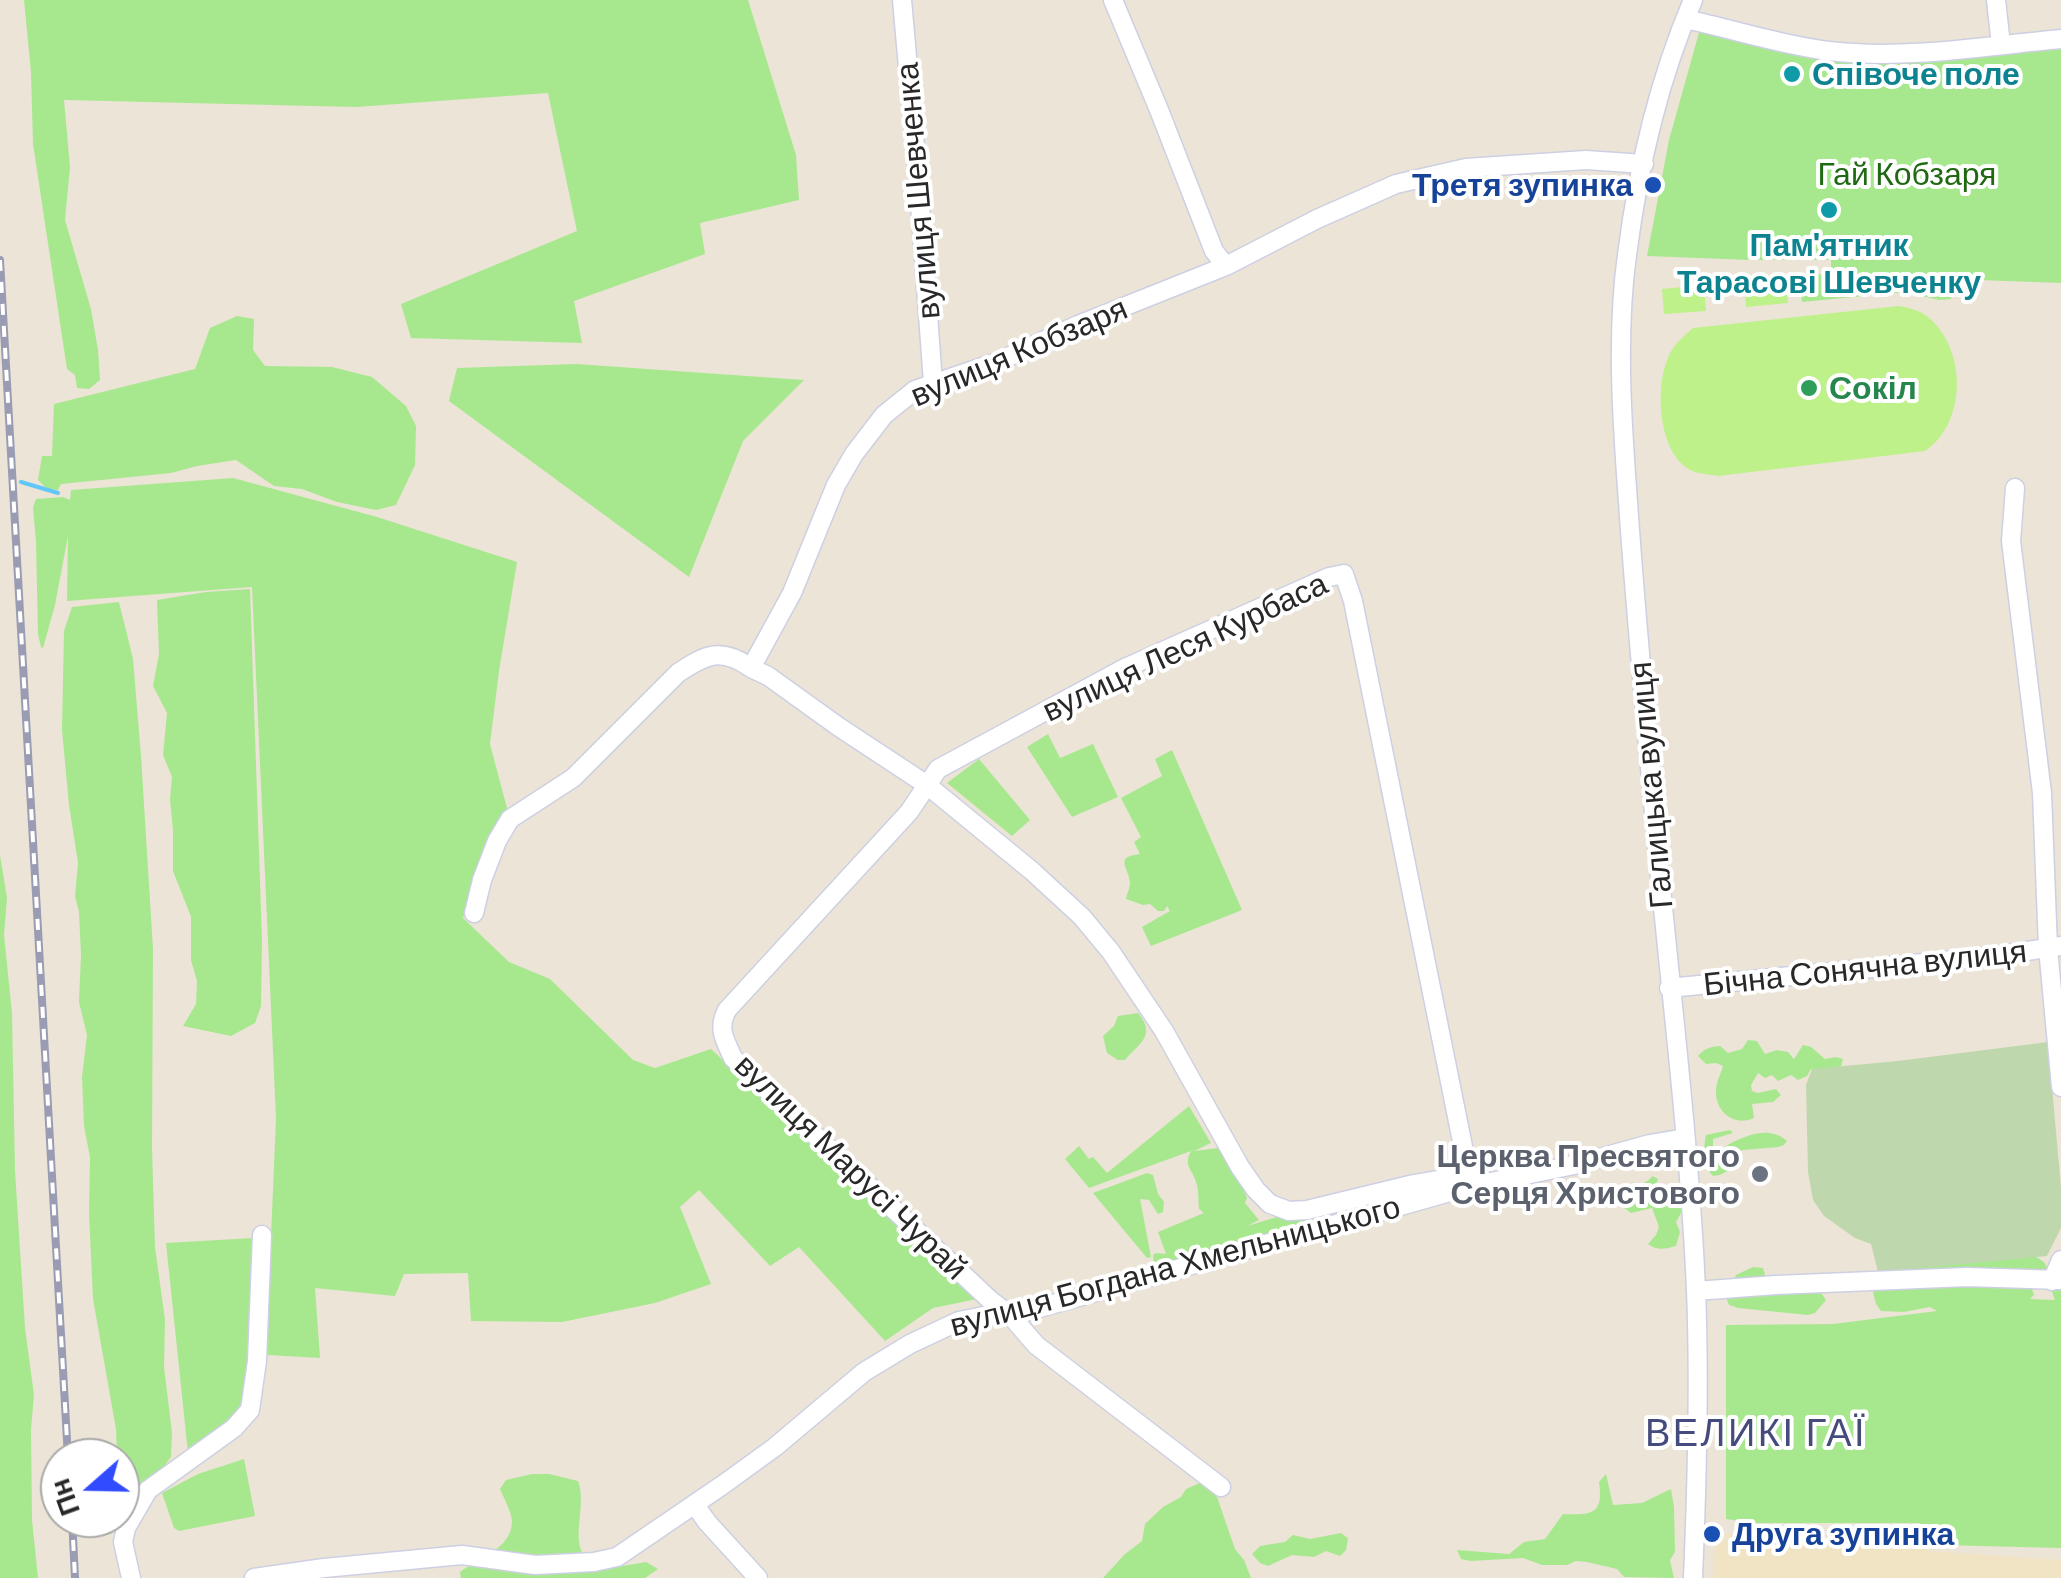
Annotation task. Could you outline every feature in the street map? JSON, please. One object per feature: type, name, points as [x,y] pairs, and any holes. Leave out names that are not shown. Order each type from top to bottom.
[{"type":"street","name":"вулиця Шевченка","points":[[902,0],[933,382]]},
{"type":"street","points":[[1113,0],[1214,251],[1226,266]]},
{"type":"street","name":"Галицька вулиця","points":[[1693,0],[1651,129],[1626,256],[1622,416],[1632,571],[1696,1291],[1693,1578]]},
{"type":"street","points":[[1996,0],[2001,45]]},
{"type":"street","points":[[1685,19],[1827,50],[1882,53],[2061,40]]},
{"type":"street","name":"вулиця Кобзаря","points":[[751,668],[792,593],[836,485],[854,454],[884,415],[915,390],[997,362],[1226,266],[1396,184],[1466,168],[1586,160],[1644,164]]},
{"type":"street","points":[[2015,488],[2011,541],[2042,793],[2061,1087]]},
{"type":"street","name":"вулиця Леся Курбаса","points":[[721,1032],[727,1010],[909,812],[938,769],[1124,668],[1329,577],[1344,574],[1354,602],[1471,1186]]},
{"type":"street","points":[[474,913],[487,867],[510,819],[573,778],[693,662],[713,654],[736,657],[927,784],[1082,917],[1111,952],[1164,1031],[1240,1167],[1270,1204],[1307,1210],[1455,1177],[1471,1186]]},
{"type":"street","name":"Бічна Сонячна вулиця","points":[[1670,988],[2054,947]]},
{"type":"street","name":"вулиця Марусі Чурай","points":[[721,1032],[733,1058],[989,1300],[1011,1316],[1036,1344],[1221,1487]]},
{"type":"street","name":"вулиця Богдана Хмельницького","points":[[254,1578],[462,1555],[534,1565],[617,1557],[775,1446],[864,1372],[910,1344],[960,1321],[989,1315],[1011,1316],[1471,1186],[1685,1138]]},
{"type":"street","points":[[131,1578],[123,1542],[126,1528],[148,1490],[234,1428],[250,1410],[257,1361],[262,1235]]},
{"type":"street","points":[[1696,1291],[1967,1278],[2056,1281],[2061,1260]]},
{"type":"street","points":[[696,1504],[707,1522],[758,1578]]},
{"type":"shaded area","points":[[1726,1534],[1911,1544],[1929,1551],[2061,1560],[2061,1578],[1713,1578],[1715,1541],[1726,1541]]},
{"type":"green space","points":[[24,0],[748,0],[796,155],[799,200],[700,223],[705,254],[574,301],[582,343],[411,338],[401,304],[577,231],[548,93],[356,107],[64,100],[70,167],[65,220],[91,309],[100,380],[89,389],[77,388],[75,375],[67,369],[33,144]]},
{"type":"green space","name":"Гай Кобзаря","points":[[1700,29],[1930,59],[2061,48],[2061,283],[1952,279],[1951,299],[1905,292],[1802,302],[1800,277],[1831,273],[1831,260],[1647,256],[1669,140]]},
{"type":"green space","points":[[1786,278],[1788,303],[1746,307],[1744,282]]},
{"type":"green space","points":[[1704,285],[1706,311],[1664,314],[1662,289]]},
{"type":"green space","name":"Сокіл","points":[[1899,306],[1928,317],[1950,347],[1955,366],[1955,405],[1949,423],[1925,451],[1718,476],[1694,472],[1677,459],[1665,432],[1661,384],[1670,353],[1693,328]]},
{"type":"green space","points":[[237,316],[254,319],[253,350],[265,366],[332,367],[372,377],[406,406],[416,426],[415,465],[396,505],[376,510],[302,489],[274,486],[236,460],[171,473],[61,484],[58,490],[47,489],[38,480],[42,456],[52,456],[54,404],[195,369],[210,328]]},
{"type":"green space","points":[[576,364],[804,380],[743,441],[689,577],[449,401],[457,368]]},
{"type":"green space","points":[[233,478],[377,517],[517,562],[490,744],[508,812],[494,828],[463,918],[509,962],[550,979],[633,1060],[655,1068],[711,1049],[977,1299],[933,1308],[885,1341],[799,1247],[770,1266],[699,1190],[680,1207],[711,1284],[655,1303],[562,1322],[471,1321],[468,1273],[404,1274],[395,1296],[315,1288],[320,1358],[251,1354],[247,1406],[188,1453],[166,1243],[271,1237],[276,1118],[252,587],[67,601],[68,536],[43,648],[38,634],[33,507],[36,499],[70,500],[71,490]]},
{"type":"green space","points":[[250,589],[261,1006],[255,1023],[231,1036],[183,1026],[196,1004],[197,981],[191,960],[191,917],[173,871],[172,777],[163,755],[167,713],[153,686],[159,654],[157,600]]},
{"type":"green space","points":[[119,602],[133,659],[141,756],[153,949],[155,1247],[165,1320],[164,1367],[172,1433],[171,1457],[140,1499],[140,1438],[116,1438],[93,1299],[90,1157],[82,1077],[87,1035],[79,1002],[81,955],[75,896],[78,863],[62,730],[64,631],[72,607]]},
{"type":"green space","points":[[1048,734],[1060,758],[1093,744],[1118,797],[1072,817],[1027,747]]},
{"type":"green space","points":[[1172,750],[1242,910],[1151,946],[1142,927],[1170,911],[1167,906],[1158,911],[1150,904],[1126,899],[1130,883],[1124,864],[1127,858],[1140,854],[1134,842],[1141,837],[1121,798],[1162,776],[1155,759]]},
{"type":"green space","points":[[979,759],[1030,820],[1012,836],[947,783]]},
{"type":"green space","points":[[0,855],[7,898],[4,935],[12,1013],[15,1171],[25,1328],[34,1395],[32,1520],[38,1578],[0,1578]]},
{"type":"green space","points":[[1138,1013],[1146,1028],[1144,1039],[1125,1060],[1118,1060],[1107,1053],[1103,1036],[1118,1016]]},
{"type":"green space","points":[[1748,1040],[1757,1041],[1765,1054],[1777,1050],[1788,1052],[1794,1059],[1803,1045],[1825,1059],[1843,1059],[1841,1066],[1820,1072],[1811,1069],[1798,1080],[1791,1075],[1778,1081],[1772,1075],[1765,1078],[1758,1073],[1752,1091],[1776,1089],[1781,1095],[1773,1102],[1752,1104],[1754,1118],[1739,1121],[1727,1116],[1719,1105],[1717,1084],[1723,1066],[1706,1064],[1698,1056],[1713,1047],[1720,1046],[1728,1053],[1742,1049]]},
{"type":"green space","points":[[2048,1042],[2061,1228],[2047,1256],[1878,1272],[1871,1244],[1855,1238],[1824,1216],[1813,1200],[1808,1172],[1806,1085],[1812,1069]]},
{"type":"green space","points":[[1189,1106],[1211,1143],[1194,1151],[1219,1148],[1233,1163],[1247,1198],[1245,1203],[1259,1220],[1247,1226],[1277,1217],[1320,1213],[1325,1218],[1278,1235],[1255,1234],[1237,1247],[1207,1250],[1183,1264],[1154,1267],[1153,1255],[1166,1254],[1158,1232],[1204,1213],[1199,1209],[1197,1185],[1188,1164],[1191,1151],[1089,1188],[1065,1159],[1079,1146],[1107,1173]]},
{"type":"green space","points":[[1730,1130],[1733,1133],[1713,1139],[1713,1153],[1759,1133],[1778,1135],[1787,1141],[1778,1147],[1743,1150],[1732,1156],[1729,1170],[1713,1176],[1705,1157],[1706,1135]]},
{"type":"green space","points":[[1147,1173],[1153,1175],[1164,1202],[1163,1212],[1158,1214],[1149,1200],[1140,1199],[1151,1257],[1147,1258],[1093,1193]]},
{"type":"green space","points":[[1653,1176],[1658,1179],[1654,1190],[1660,1196],[1673,1188],[1680,1193],[1685,1206],[1676,1222],[1680,1232],[1676,1246],[1662,1249],[1648,1244],[1659,1227],[1652,1208],[1631,1213],[1619,1204],[1623,1193]]},
{"type":"green space","points":[[2033,1255],[2044,1262],[2051,1274],[2032,1289],[2034,1295],[2030,1299],[2055,1300],[2051,1289],[2061,1283],[2061,1548],[1940,1545],[1934,1534],[1919,1523],[1753,1523],[1726,1519],[1726,1325],[1833,1324],[1937,1311],[1930,1307],[1881,1311],[1876,1304],[1872,1276],[1897,1267]]},
{"type":"green space","points":[[1753,1267],[1763,1268],[1770,1291],[1820,1291],[1826,1300],[1808,1315],[1729,1305],[1727,1300],[1736,1275]]},
{"type":"green space","points":[[244,1459],[255,1516],[179,1531],[174,1528],[162,1493],[198,1474]]},
{"type":"green space","points":[[532,1474],[578,1481],[580,1548],[588,1559],[605,1569],[646,1562],[658,1569],[645,1578],[461,1578],[460,1572],[493,1552],[511,1531],[511,1517],[500,1489],[506,1480]]},
{"type":"green space","points":[[1606,1474],[1613,1505],[1642,1503],[1671,1489],[1675,1552],[1670,1560],[1674,1578],[1624,1577],[1617,1569],[1576,1561],[1542,1565],[1523,1558],[1461,1559],[1457,1550],[1509,1554],[1524,1542],[1545,1539],[1563,1514],[1593,1511],[1599,1501],[1599,1482]]},
{"type":"green space","points":[[1202,1482],[1217,1497],[1235,1549],[1251,1578],[1103,1578],[1142,1541],[1145,1524],[1186,1489]]},
{"type":"green space","points":[[1341,1533],[1348,1538],[1346,1550],[1340,1556],[1326,1551],[1314,1557],[1292,1555],[1268,1566],[1252,1554],[1260,1546],[1285,1542],[1293,1535],[1310,1539]]},
{"type":"waterway","points":[[21,482],[58,493]]},
{"type":"railway","points":[[0,260],[67,1438]]},
{"type":"railway","points":[[73,1538],[75,1578]]},
{"type":"place","name":"Співоче поле","points":[[1792,74]]},
{"type":"place","name":"Третя зупинка","points":[[1653,185]]},
{"type":"place","name":"Пам'ятник Тарасові Шевченку","points":[[1829,210]]},
{"type":"place","name":"Сокіл","points":[[1809,388]]},
{"type":"place","name":"Церква Пресвятого Серця Христового","points":[[1760,1174]]},
{"type":"place","name":"Друга зупинка","points":[[1712,1534]]},
{"type":"district","name":"ВЕЛИКІ ГАЇ","points":[[1756,1433]]}]
